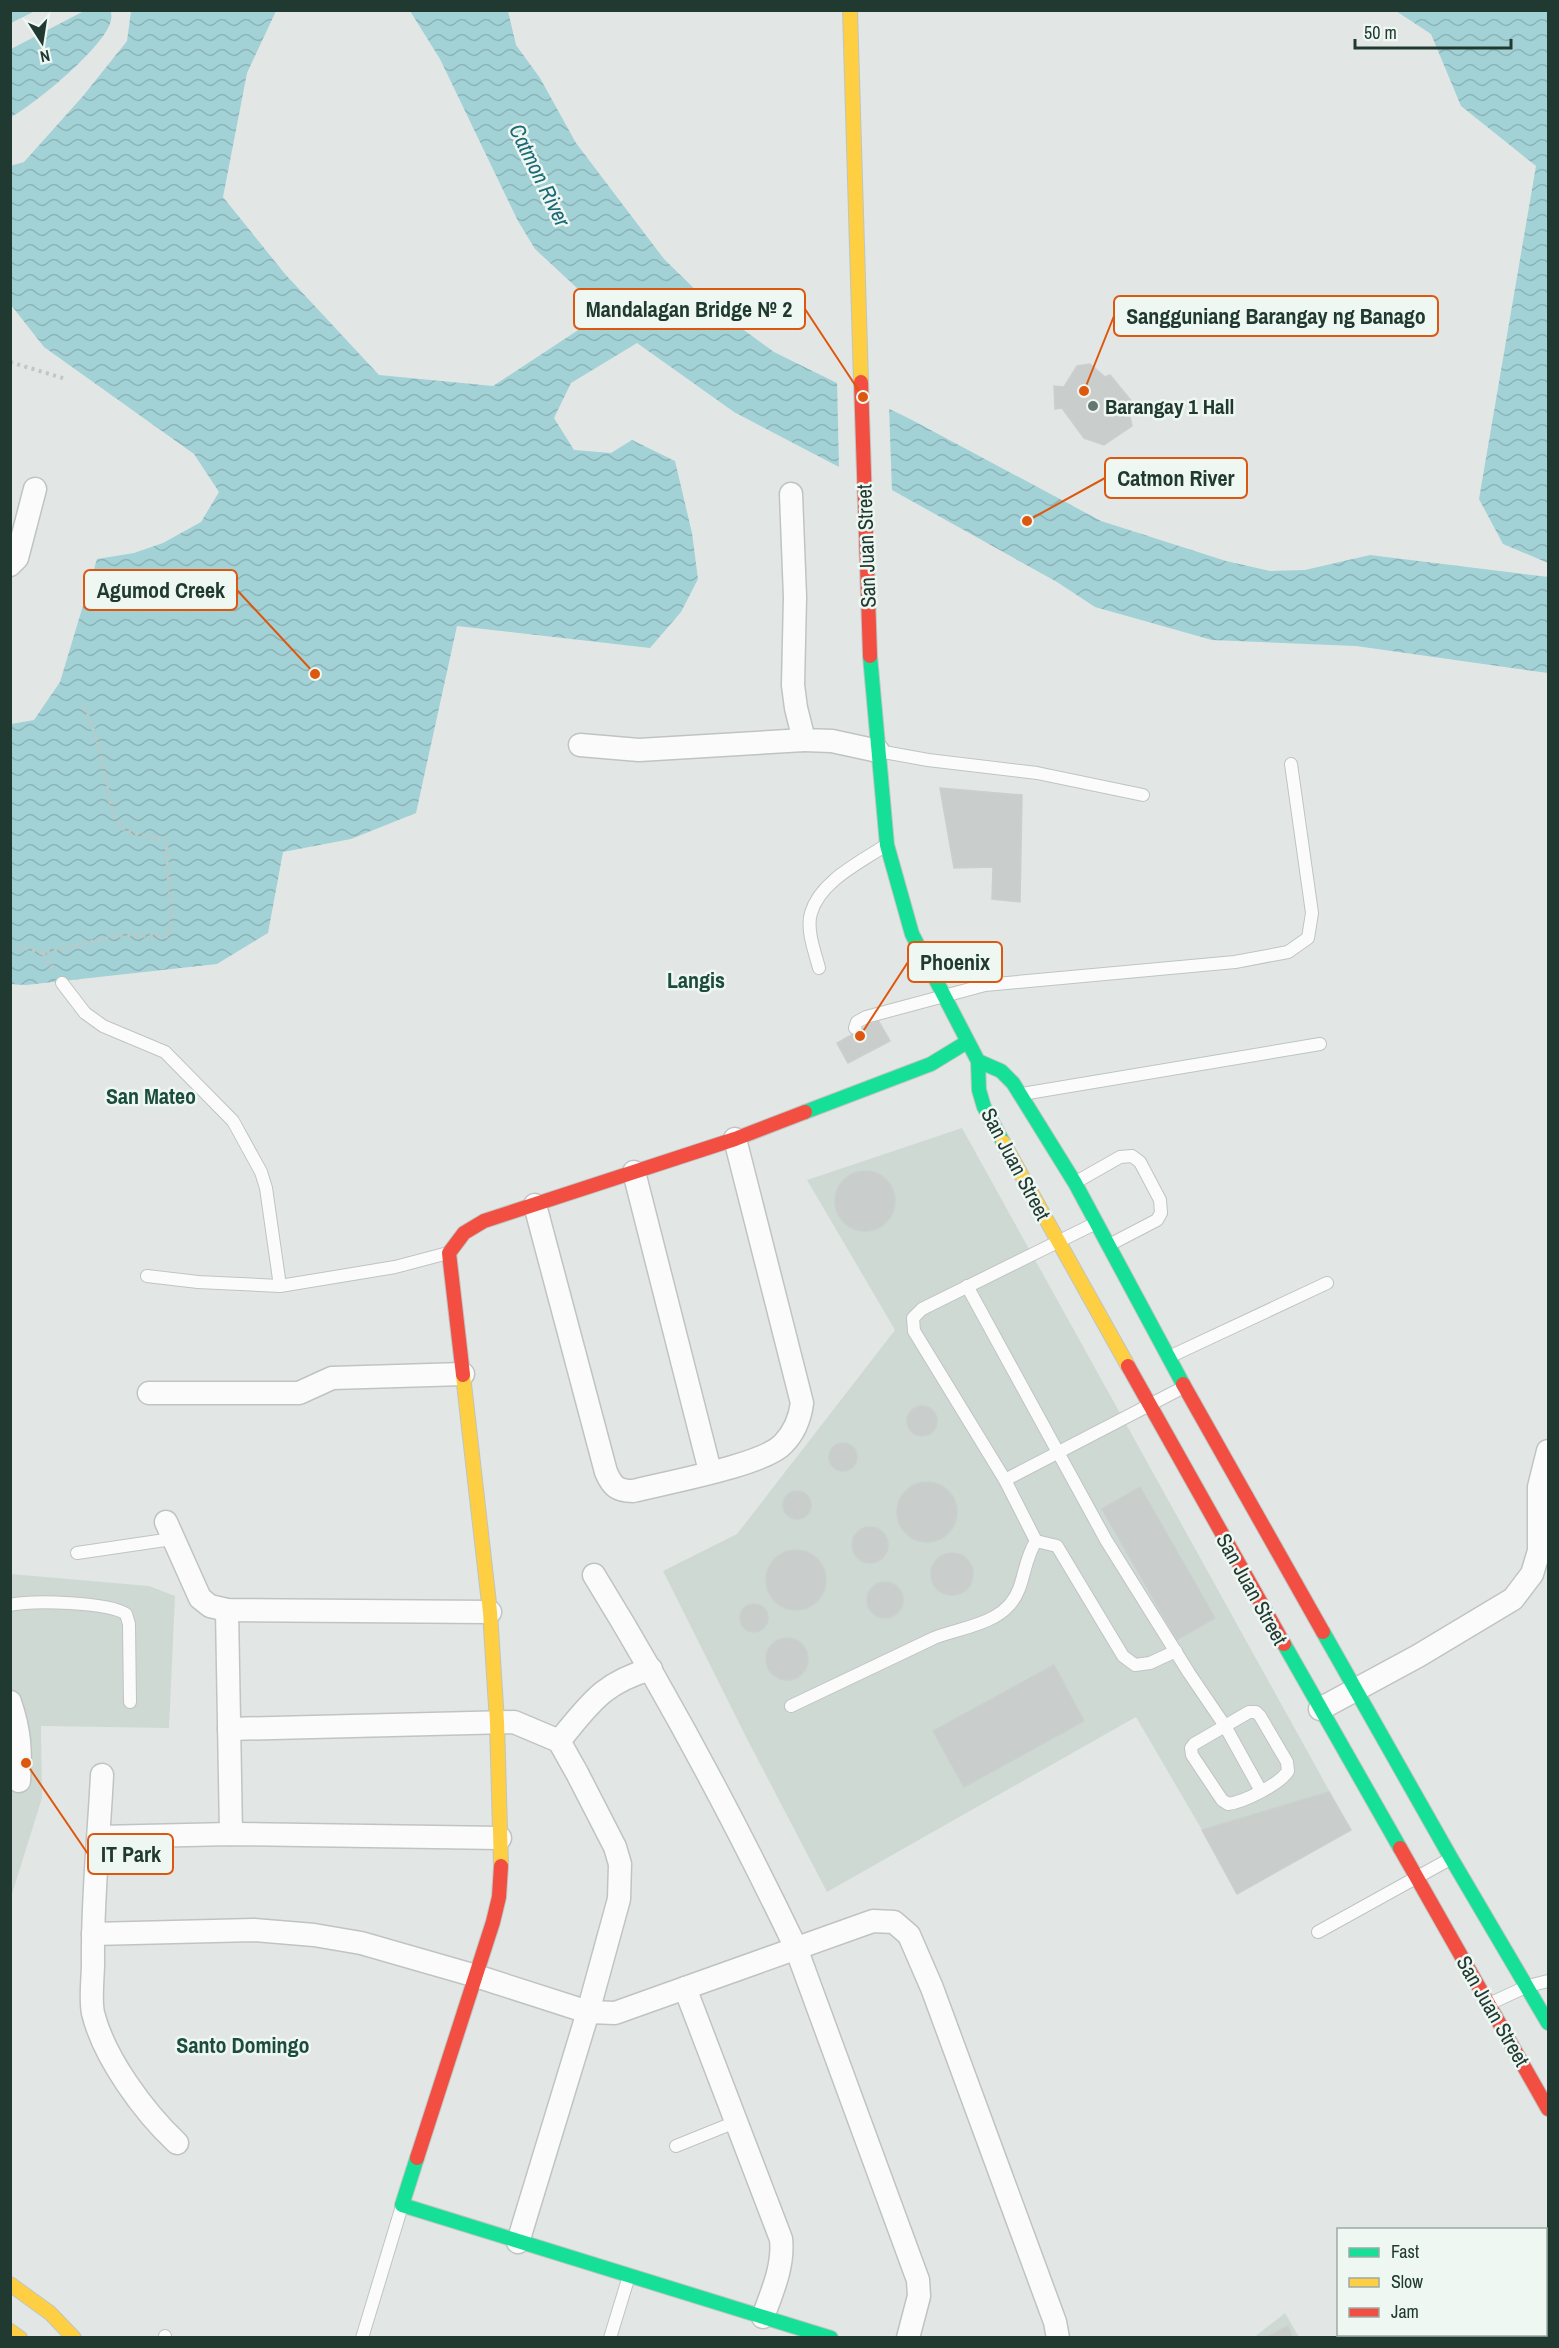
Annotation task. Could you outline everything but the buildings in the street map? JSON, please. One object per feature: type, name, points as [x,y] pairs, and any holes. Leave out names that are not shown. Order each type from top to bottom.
[{"type":"main road","name":"San Juan Street","points":[[850,10],[873,702],[887,844],[912,934],[978,1061],[979,1090],[984,1107],[1320,1709],[1490,2003],[1543,2086],[1548,2109]]},
{"type":"main road","points":[[831,2337],[402,2205],[499,1897],[497,1722],[490,1612],[449,1253],[457,1240],[472,1226],[499,1215],[735,1139],[931,1064],[967,1042]]},
{"type":"main road","name":"San Juan Street","points":[[978,1061],[1001,1071],[1021,1094],[1075,1183],[1184,1388],[1451,1858],[1548,2023]]},
{"type":"main road","points":[[10,2284],[50,2313],[74,2337]]},
{"type":"main road","points":[[10,2331],[20,2337]]},
{"type":"street","points":[[10,565],[17,558],[20,515],[35,489]]},
{"type":"street","points":[[791,494],[795,597],[793,686],[795,708],[804,740]]},
{"type":"street","points":[[580,745],[639,750],[804,740],[832,741],[878,751]]},
{"type":"street","points":[[535,1205],[609,1480],[615,1488],[622,1491],[633,1491],[749,1462],[782,1446],[796,1424],[802,1403],[735,1139]]},
{"type":"street","points":[[634,1173],[710,1471]]},
{"type":"street","points":[[149,1393],[299,1393],[332,1378],[463,1374]]},
{"type":"street","points":[[1320,1709],[1418,1656],[1513,1599],[1532,1574],[1539,1551],[1539,1487],[1548,1450]]},
{"type":"street","points":[[169,1531],[200,1598],[210,1606],[227,1610],[490,1612]]},
{"type":"street","points":[[594,1575],[651,1669],[775,1903],[796,1948],[918,2280],[919,2296],[908,2337]]},
{"type":"street","points":[[227,1610],[231,1834]]},
{"type":"street","points":[[560,1741],[604,1690],[625,1677],[651,1669]]},
{"type":"street","points":[[10,1702],[19,1726],[21,1750],[19,1781]]},
{"type":"street","points":[[229,1729],[514,1722],[560,1741],[615,1847],[620,1864],[619,1899],[588,2012],[518,2241]]},
{"type":"street","points":[[102,1775],[93,1934],[93,2012],[126,2083],[154,2121],[177,2143]]},
{"type":"street","points":[[99,1837],[231,1834],[500,1838]]},
{"type":"street","points":[[93,1934],[254,1930],[314,1935],[362,1943],[588,2012],[615,2013],[873,1921],[894,1922],[909,1935],[936,1999],[1055,2322],[1058,2337]]},
{"type":"street","points":[[685,1988],[782,2239],[783,2254],[780,2270],[764,2318]]},
{"type":"lane","points":[[878,751],[928,760],[1037,773],[1143,795]]},
{"type":"lane","points":[[855,1028],[857,1022],[866,1017],[985,985],[1235,962],[1288,952],[1308,938],[1312,913],[1291,764]]},
{"type":"lane","points":[[819,968],[811,938],[810,914],[830,883],[887,844]]},
{"type":"lane","points":[[62,983],[85,1013],[103,1026],[165,1052],[233,1121],[261,1172],[266,1188],[280,1286]]},
{"type":"lane","points":[[1021,1094],[1320,1044]]},
{"type":"lane","points":[[1075,1183],[1120,1157],[1132,1156],[1140,1162],[1160,1200],[1161,1213],[1157,1220],[1108,1245]]},
{"type":"lane","points":[[1096,1222],[922,1309],[913,1318],[914,1331],[1005,1480],[1036,1541],[1057,1546],[1123,1656],[1135,1665],[1150,1663],[1176,1651]]},
{"type":"lane","points":[[147,1276],[198,1282],[280,1286],[395,1267],[449,1253]]},
{"type":"lane","points":[[1168,1357],[1327,1282]]},
{"type":"lane","points":[[967,1286],[1106,1540],[1225,1726],[1260,1791]]},
{"type":"lane","points":[[1005,1480],[1184,1388]]},
{"type":"lane","points":[[77,1553],[169,1531]]},
{"type":"lane","points":[[791,1706],[934,1638],[952,1631],[973,1627],[1005,1611],[1014,1602],[1024,1565],[1036,1541]]},
{"type":"lane","points":[[10,1605],[42,1601],[114,1609],[126,1614],[129,1624],[130,1702]]},
{"type":"lane","points":[[1250,1712],[1256,1712],[1287,1762],[1288,1771],[1284,1777],[1260,1791],[1236,1803],[1228,1804],[1222,1800],[1192,1755],[1191,1748],[1194,1744],[1250,1712]]},
{"type":"lane","points":[[1318,1932],[1451,1858]]},
{"type":"lane","points":[[1490,2003],[1528,1986],[1548,1981]]},
{"type":"lane","points":[[675,2146],[738,2121]]},
{"type":"lane","points":[[362,2337],[402,2205]]},
{"type":"lane","points":[[610,2337],[629,2276]]},
{"type":"path","points":[[10,362],[66,379]]},
{"type":"path","points":[[10,947],[26,948],[43,953],[123,935],[168,936],[172,917],[165,841],[125,831],[112,814],[97,739],[83,704]]},
{"type":"path","points":[[43,953],[52,967]]},
{"type":"shaded area","points":[[962,1128],[1351,1830],[1237,1894],[1136,1717],[827,1892],[663,1571],[737,1534],[895,1330],[807,1180]]},
{"type":"shaded area","points":[[11,1574],[149,1586],[175,1596],[169,1728],[41,1726],[42,1798],[11,1897]]},
{"type":"shaded area","points":[[1285,2313],[1299,2337],[1253,2338]]},
{"type":"water","points":[[11,10],[35,10],[35,11],[11,23]]},
{"type":"water","points":[[84,11],[111,11],[111,19],[106,31],[84,59],[36,100],[11,117],[11,49]]},
{"type":"water","points":[[131,11],[276,11],[247,73],[223,197],[285,274],[379,375],[493,386],[604,313],[535,249],[518,221],[440,59],[410,11],[508,11],[516,45],[540,78],[576,143],[664,259],[715,309],[774,352],[912,420],[1101,521],[1226,561],[1270,571],[1305,570],[1370,555],[1548,577],[1548,673],[1356,646],[1212,640],[1095,607],[1057,582],[883,485],[839,467],[734,412],[637,343],[571,383],[554,418],[574,450],[611,453],[632,440],[675,461],[692,533],[698,579],[681,612],[650,648],[457,626],[416,813],[351,839],[283,852],[268,933],[217,964],[26,985],[11,984],[11,724],[34,720],[60,682],[97,559],[134,553],[163,543],[201,522],[219,492],[194,454],[44,347],[11,305],[10,166],[24,162],[83,96],[127,41]]},
{"type":"water","points":[[1396,11],[1548,11],[1548,563],[1503,544],[1479,499],[1536,166],[1461,106],[1431,34]]},
{"type":"pier","points":[[837,379],[889,405],[892,493],[839,470]]},
{"type":"traffic: fast","points":[[870,656],[887,845],[912,934],[978,1061],[979,1090],[984,1107],[1003,1142]]},
{"type":"traffic: fast","points":[[805,1112],[931,1064],[967,1042]]},
{"type":"traffic: fast","points":[[978,1061],[1001,1071],[1013,1083],[1075,1183],[1183,1384]]},
{"type":"traffic: fast","points":[[1323,1632],[1548,2023]]},
{"type":"traffic: fast","points":[[1284,1644],[1400,1848]]},
{"type":"traffic: fast","points":[[417,2158],[402,2205],[831,2338]]},
{"type":"traffic: slow","points":[[850,10],[861,382]]},
{"type":"traffic: slow","points":[[1003,1142],[1128,1366]]},
{"type":"traffic: slow","points":[[463,1375],[490,1612],[497,1722],[501,1866]]},
{"type":"traffic: slow","points":[[10,2284],[50,2313],[74,2338]]},
{"type":"traffic: slow","points":[[10,2331],[20,2338]]},
{"type":"traffic: jam","points":[[861,382],[870,656]]},
{"type":"traffic: jam","points":[[463,1375],[449,1253],[464,1233],[484,1221],[735,1139],[805,1112]]},
{"type":"traffic: jam","points":[[1128,1366],[1284,1644]]},
{"type":"traffic: jam","points":[[1183,1384],[1323,1632]]},
{"type":"traffic: jam","points":[[1400,1848],[1548,2109]]},
{"type":"traffic: jam","points":[[417,2158],[493,1922],[499,1897],[501,1866]]},
{"type":"place","name":"Sangguniang Barangay ng Banago","points":[[1084,391]]},
{"type":"place","name":"Mandalagan Bridge № 2","points":[[863,397]]},
{"type":"place","name":"Barangay 1 Hall","points":[[1093,406]]},
{"type":"place","name":"Catmon River","points":[[1027,521]]},
{"type":"place","name":"Agumod Creek","points":[[315,674]]},
{"type":"place","name":"Phoenix","points":[[860,1036]]},
{"type":"place","name":"IT Park","points":[[26,1763]]},
{"type":"district","name":"Langis","points":[[696,980]]},
{"type":"district","name":"San Mateo","points":[[151,1096]]},
{"type":"district","name":"Santo Domingo","points":[[243,2045]]}]
